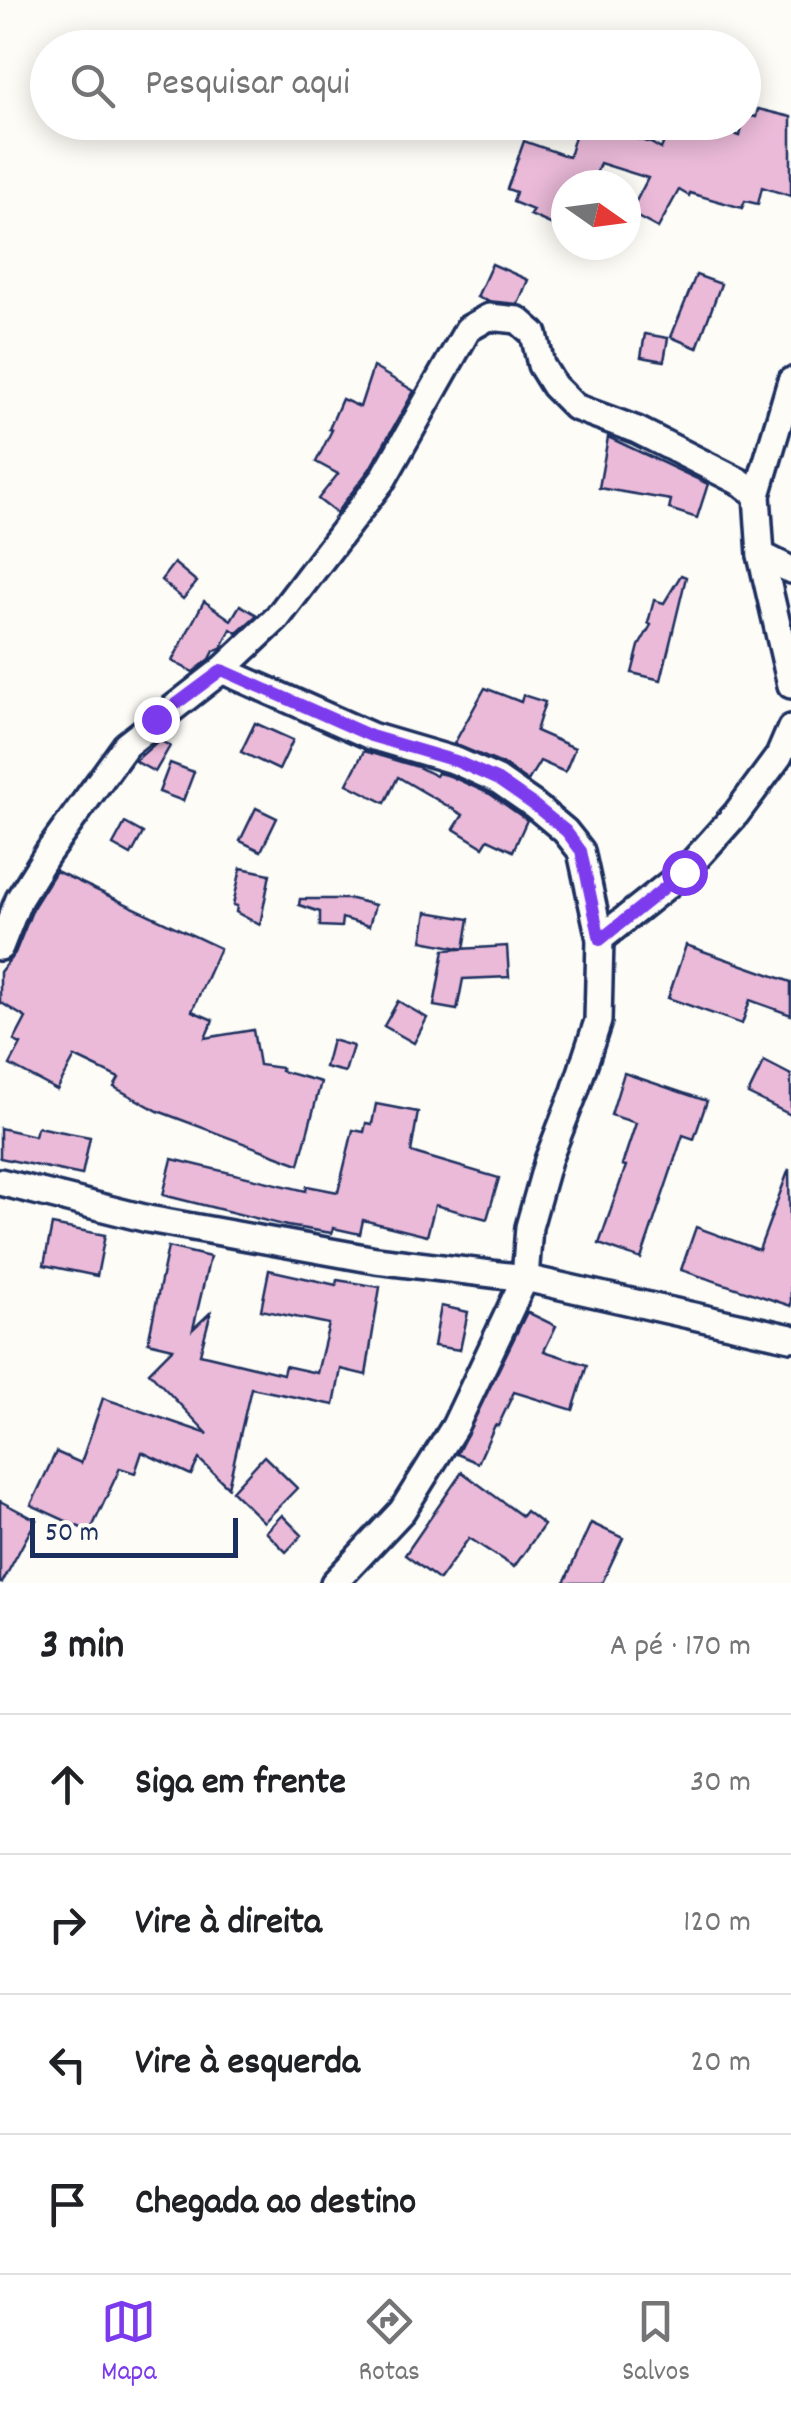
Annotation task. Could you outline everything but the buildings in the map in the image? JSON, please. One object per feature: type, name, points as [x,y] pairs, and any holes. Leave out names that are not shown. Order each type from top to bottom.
[{"type":"street","points":[[0,947],[19,899],[47,854],[126,745],[222,670],[277,618],[383,479],[468,330],[489,316],[518,320],[534,334],[541,365],[554,386],[576,407],[637,430],[757,494]]},
{"type":"street","points":[[791,381],[757,494],[762,555],[791,685]]},
{"type":"street","points":[[762,555],[791,570]]},
{"type":"street","points":[[222,670],[371,736],[456,761],[498,780],[534,805],[566,831],[581,851],[600,940],[598,1021],[548,1160],[529,1227],[524,1278],[455,1426],[402,1511],[334,1583]]},
{"type":"street","points":[[600,940],[684,872],[736,814],[778,756],[791,728]]},
{"type":"street","points":[[0,1182],[148,1219],[376,1260],[524,1278],[791,1338]]},
{"type":"route","points":[[156,719],[222,670],[371,736],[456,761],[498,780],[566,831],[581,851],[600,940],[684,872]]}]
